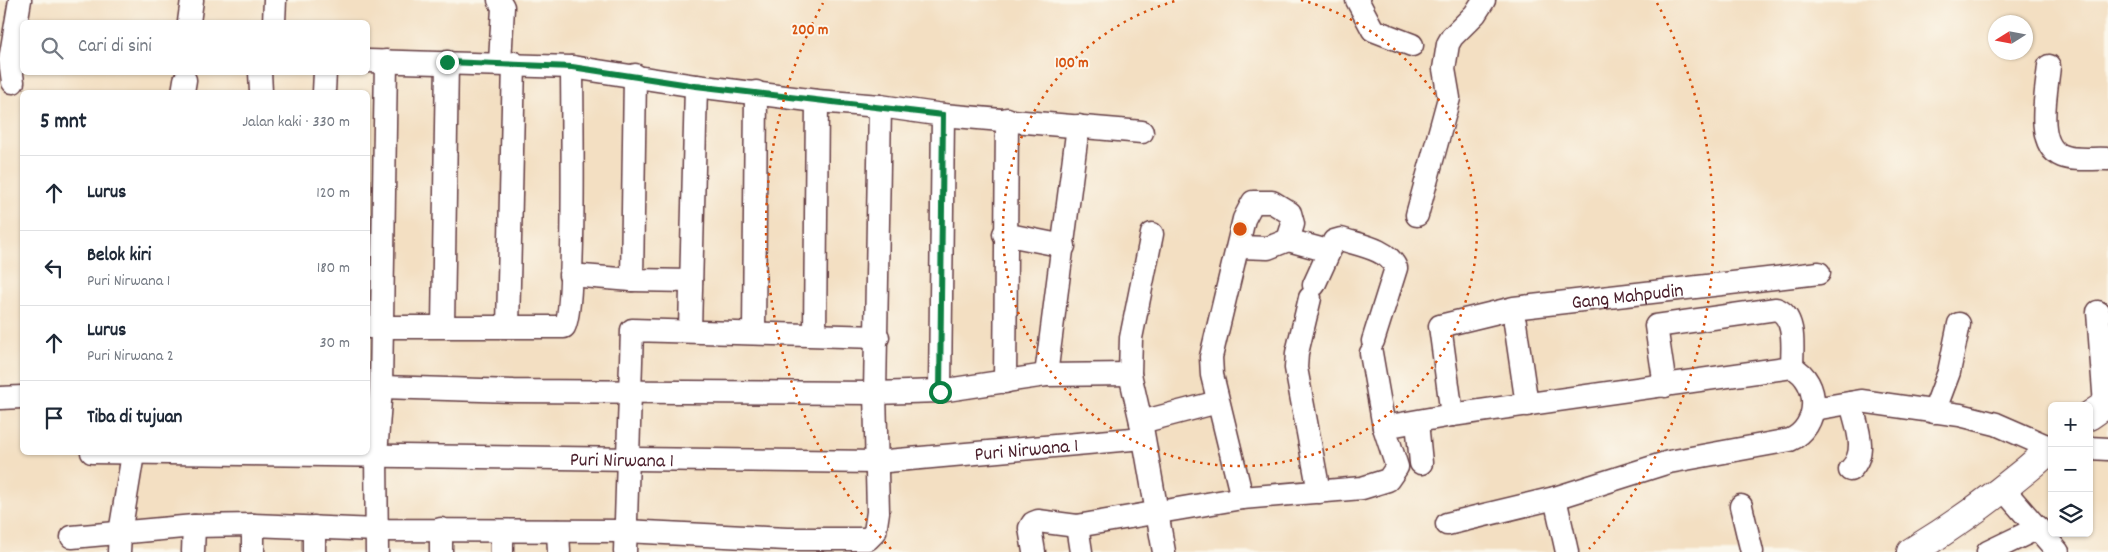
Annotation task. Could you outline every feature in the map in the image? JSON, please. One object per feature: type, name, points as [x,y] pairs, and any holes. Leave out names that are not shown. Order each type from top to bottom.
[{"type":"main road","points":[[1922,549],[2004,490],[2048,452]]},
{"type":"street","points":[[13,82],[10,60],[20,0]]},
{"type":"street","points":[[189,20],[192,0]]},
{"type":"street","points":[[498,0],[504,7],[507,63],[508,327]]},
{"type":"street","points":[[1357,0],[1374,30],[1412,45]]},
{"type":"street","points":[[1417,215],[1449,98],[1444,69],[1448,44],[1452,37],[1475,14],[1484,0]]},
{"type":"street","points":[[377,541],[376,455],[381,387],[375,327],[377,61],[507,63],[572,67],[636,75],[696,86],[817,101],[880,106],[943,115],[1142,132]]},
{"type":"street","points":[[442,326],[447,62]]},
{"type":"street","points":[[2048,66],[2045,134],[2054,152],[2064,157],[2108,159]]},
{"type":"street","points":[[375,327],[564,327],[568,317],[570,275],[572,67]]},
{"type":"street","points":[[260,75],[261,90]]},
{"type":"street","points":[[324,75],[324,90]]},
{"type":"street","points":[[632,280],[636,75]]},
{"type":"street","points":[[690,330],[696,86]]},
{"type":"street","points":[[754,333],[756,92]]},
{"type":"street","points":[[815,333],[817,101]]},
{"type":"street","points":[[72,537],[120,543],[194,526],[253,525],[314,527],[377,541],[441,530],[502,541],[730,544],[858,541],[868,539],[875,532],[878,512],[875,393],[878,337],[880,106]]},
{"type":"street","points":[[940,392],[943,115]]},
{"type":"street","points":[[1005,382],[1004,234],[1007,119]]},
{"type":"street","points":[[1046,375],[1078,126]]},
{"type":"street","points":[[1242,498],[1212,375],[1211,357],[1247,211],[1253,202],[1260,201],[1279,205],[1290,213],[1293,224],[1288,240]]},
{"type":"street","points":[[1004,234],[1064,246]]},
{"type":"street","points":[[1152,234],[1131,338],[1130,374],[1164,552]]},
{"type":"street","points":[[1034,552],[1030,528],[1033,522],[1077,526],[1242,498],[1319,492],[1362,488],[1388,480],[1397,467],[1384,427],[1372,347],[1396,268],[1392,260],[1382,254],[1341,239],[1334,241],[1328,251],[1312,291],[1297,353],[1296,368],[1319,492]]},
{"type":"street","points":[[1239,247],[1268,248],[1288,240],[1328,251]]},
{"type":"street","name":"Gang Mahpudin","points":[[1452,415],[1440,328],[1514,308],[1819,273]]},
{"type":"street","points":[[570,275],[632,280],[691,281]]},
{"type":"street","points":[[1651,293],[1665,386]]},
{"type":"street","points":[[1656,326],[1776,309],[1783,311],[1790,326],[1792,367]]},
{"type":"street","points":[[2098,312],[2101,408]]},
{"type":"street","points":[[1515,323],[1527,405]]},
{"type":"street","points":[[1934,412],[1949,372],[1959,324]]},
{"type":"street","points":[[625,542],[632,330],[815,333],[878,337]]},
{"type":"street","points":[[1384,427],[1452,415],[1792,367],[1807,377],[1814,409],[1806,427],[1798,437],[1669,462],[1555,498],[1446,524]]},
{"type":"street","points":[[381,387],[514,391],[940,392],[1046,375],[1130,374]]},
{"type":"street","points":[[0,398],[20,397]]},
{"type":"street","points":[[1814,409],[1861,401],[1960,415],[1996,424],[2050,447]]},
{"type":"street","name":"Puri Nirwana 1","points":[[370,455],[876,462],[1142,430],[1218,402]]},
{"type":"street","points":[[1850,470],[1856,465],[1861,453],[1851,403]]},
{"type":"street","points":[[1417,422],[1421,463]]},
{"type":"street","points":[[2093,448],[2108,449]]},
{"type":"street","points":[[120,543],[133,455]]},
{"type":"street","points":[[2004,490],[2058,552]]},
{"type":"street","points":[[1555,498],[1567,552]]},
{"type":"street","points":[[1741,506],[1752,552]]},
{"type":"street","points":[[253,525],[253,552]]},
{"type":"street","points":[[193,552],[194,526]]},
{"type":"street","points":[[1077,526],[1081,552]]},
{"type":"street","points":[[314,527],[314,552]]},
{"type":"street","points":[[1988,552],[2038,528]]},
{"type":"street","points":[[441,530],[441,552]]},
{"type":"route","points":[[447,62],[514,63],[572,67],[636,75],[696,86],[817,101],[880,106],[943,115],[940,215],[940,392]]}]
